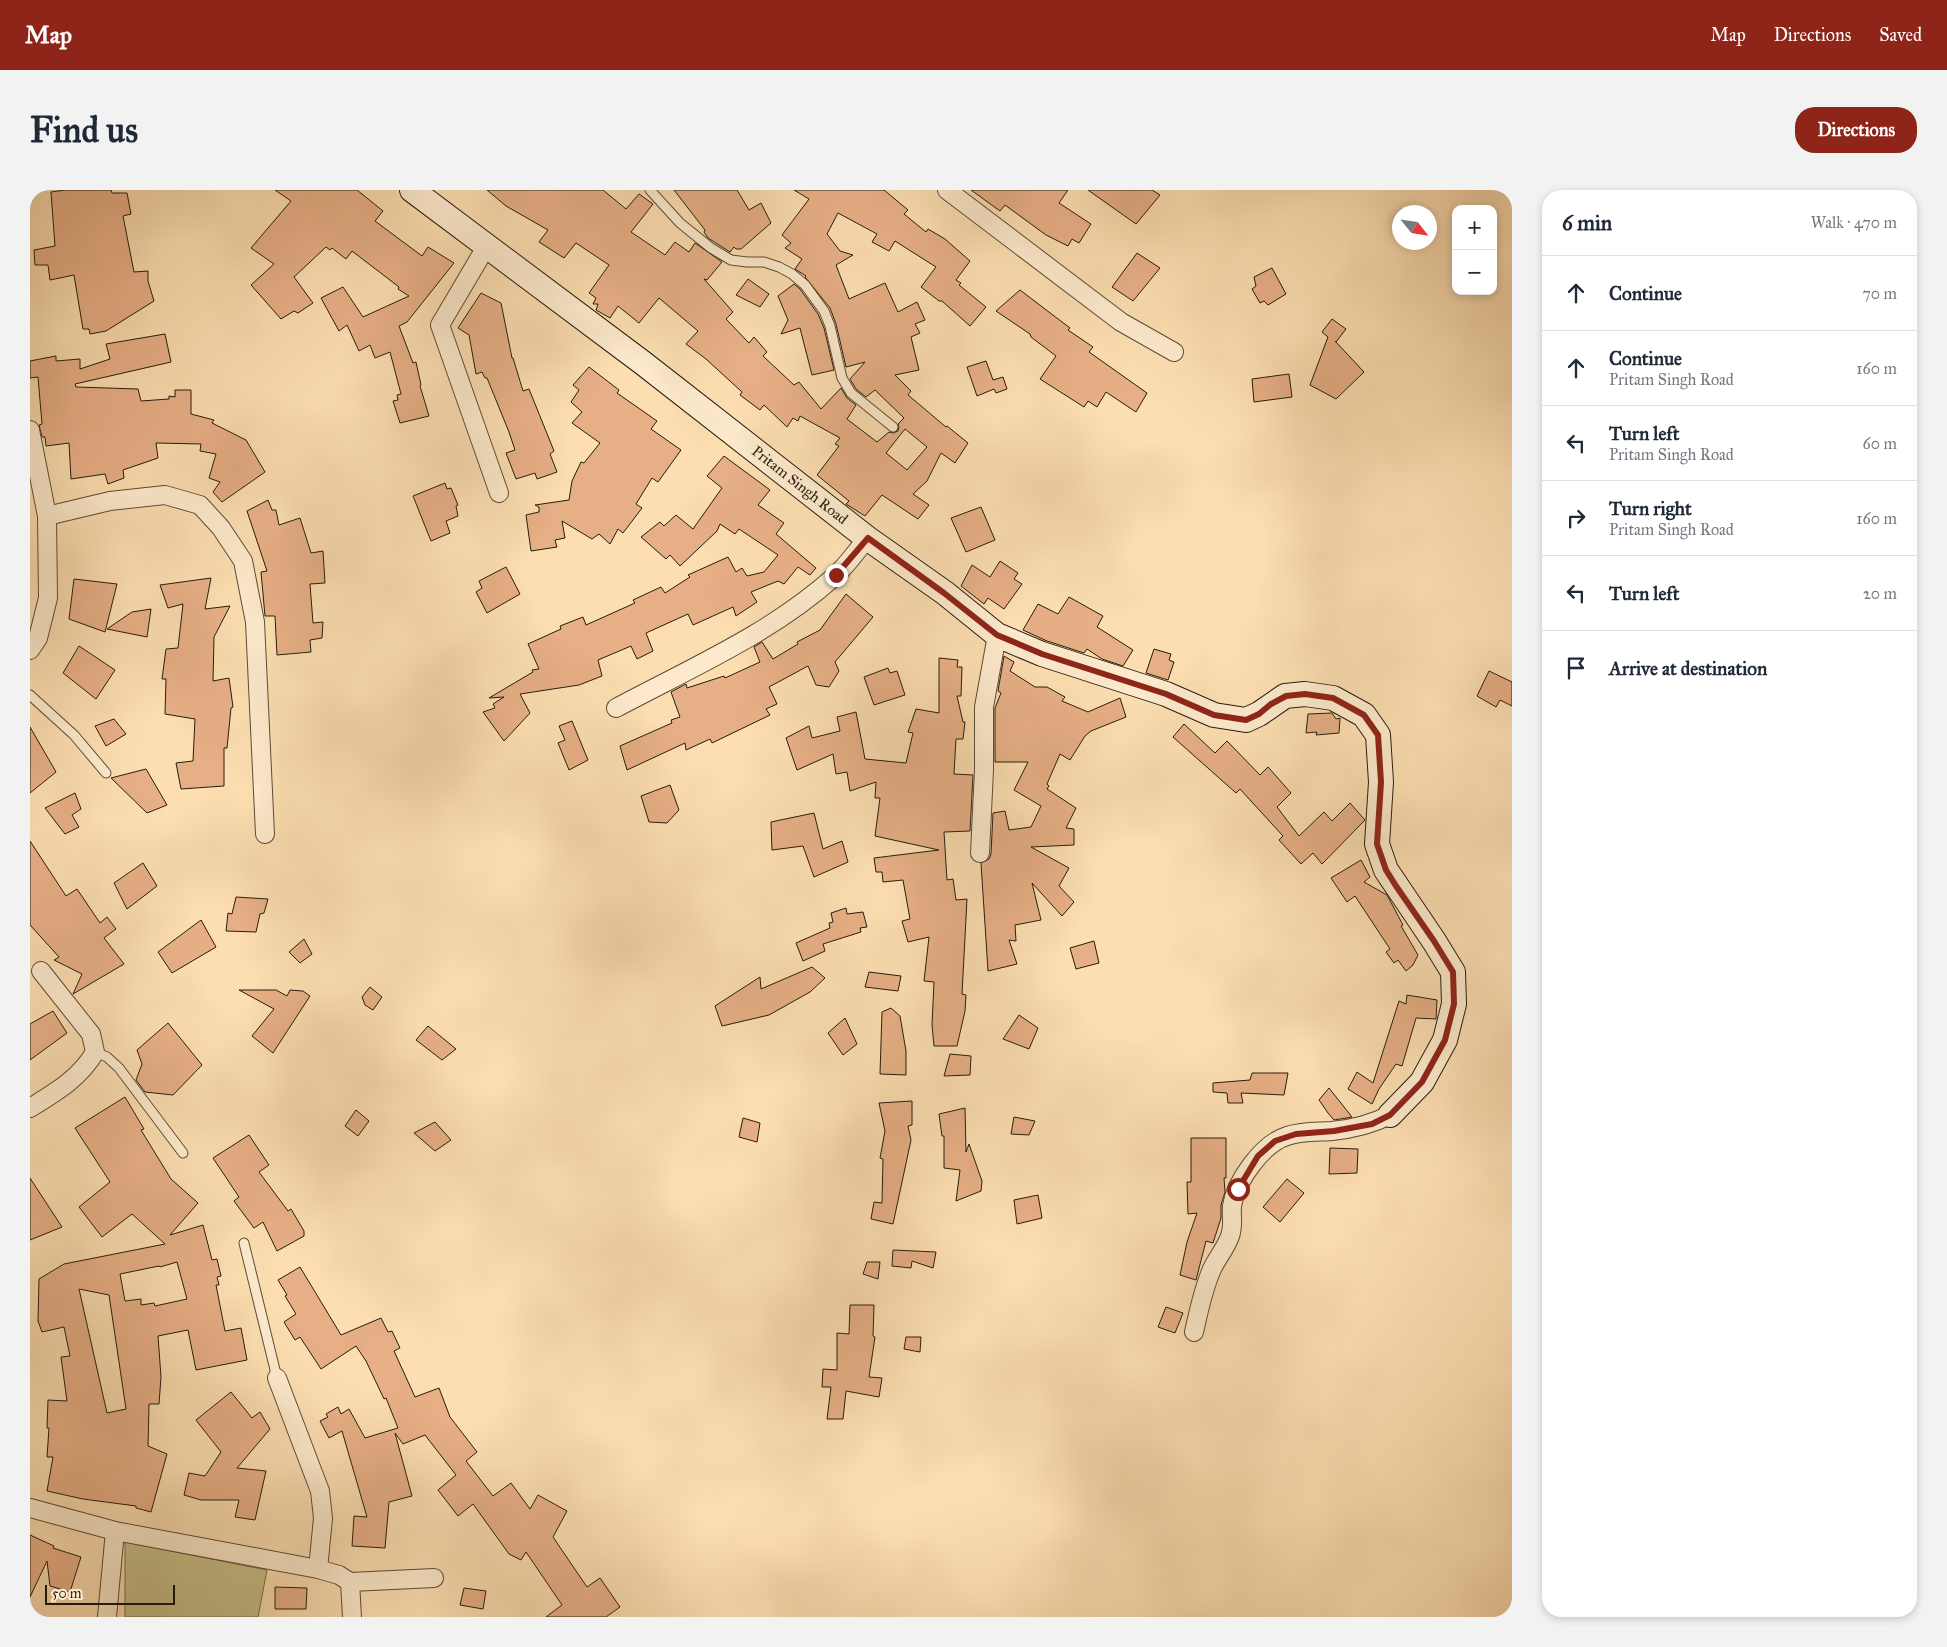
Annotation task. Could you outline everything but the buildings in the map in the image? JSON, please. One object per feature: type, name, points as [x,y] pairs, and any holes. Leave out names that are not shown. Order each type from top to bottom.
[{"type":"street","name":"Pritam Singh Road","points":[[412,190],[643,363],[868,538],[944,593],[997,635],[1042,654],[1166,694],[1214,715],[1246,720],[1259,714],[1271,704],[1286,696],[1305,694],[1333,698],[1364,715],[1378,735],[1381,782],[1377,844],[1383,861],[1396,886],[1453,972],[1454,1004],[1445,1040],[1422,1082],[1390,1115]]},
{"type":"street","points":[[946,190],[1121,322],[1174,352]]},
{"type":"street","points":[[486,247],[440,326],[499,493]]},
{"type":"street","points":[[30,430],[47,516],[48,598],[38,638],[30,650]]},
{"type":"street","points":[[47,516],[110,501],[165,495],[200,505],[221,528],[243,560],[255,622],[265,834]]},
{"type":"street","points":[[616,708],[749,637],[797,607],[836,575],[868,538]]},
{"type":"street","points":[[980,853],[984,770],[984,707],[997,635]]},
{"type":"street","points":[[30,1108],[70,1082],[86,1068],[95,1052],[92,1034],[41,971]]},
{"type":"street","points":[[1194,1332],[1207,1281],[1230,1237],[1234,1218],[1232,1206],[1238,1189],[1258,1156],[1266,1148],[1286,1136],[1334,1131],[1372,1124],[1390,1115]]},
{"type":"street","points":[[277,1378],[320,1491],[323,1518],[318,1569]]},
{"type":"street","points":[[30,1508],[115,1531],[318,1569],[339,1575],[350,1582],[434,1578]]},
{"type":"street","points":[[107,1617],[115,1531]]},
{"type":"street","points":[[350,1582],[352,1617]]},
{"type":"lane","points":[[650,190],[680,222],[711,248],[731,260],[764,262],[779,267],[792,274],[805,285],[824,311],[830,326],[842,378],[851,393],[893,427]]},
{"type":"lane","points":[[30,695],[74,735],[106,773]]},
{"type":"lane","points":[[95,1052],[107,1058],[119,1068],[183,1154]]},
{"type":"lane","points":[[244,1243],[277,1378]]},
{"type":"shaded area","points":[[125,1542],[267,1570],[258,1617],[125,1617]]},
{"type":"route","points":[[836,575],[868,538],[944,593],[997,635],[1042,654],[1166,694],[1214,715],[1246,720],[1259,714],[1271,704],[1286,696],[1305,694],[1333,698],[1364,715],[1378,735],[1381,782],[1377,844],[1386,870],[1453,972],[1454,1004],[1445,1040],[1422,1082],[1390,1115],[1372,1124],[1334,1131],[1296,1134],[1275,1141],[1251,1165],[1238,1189]]}]
